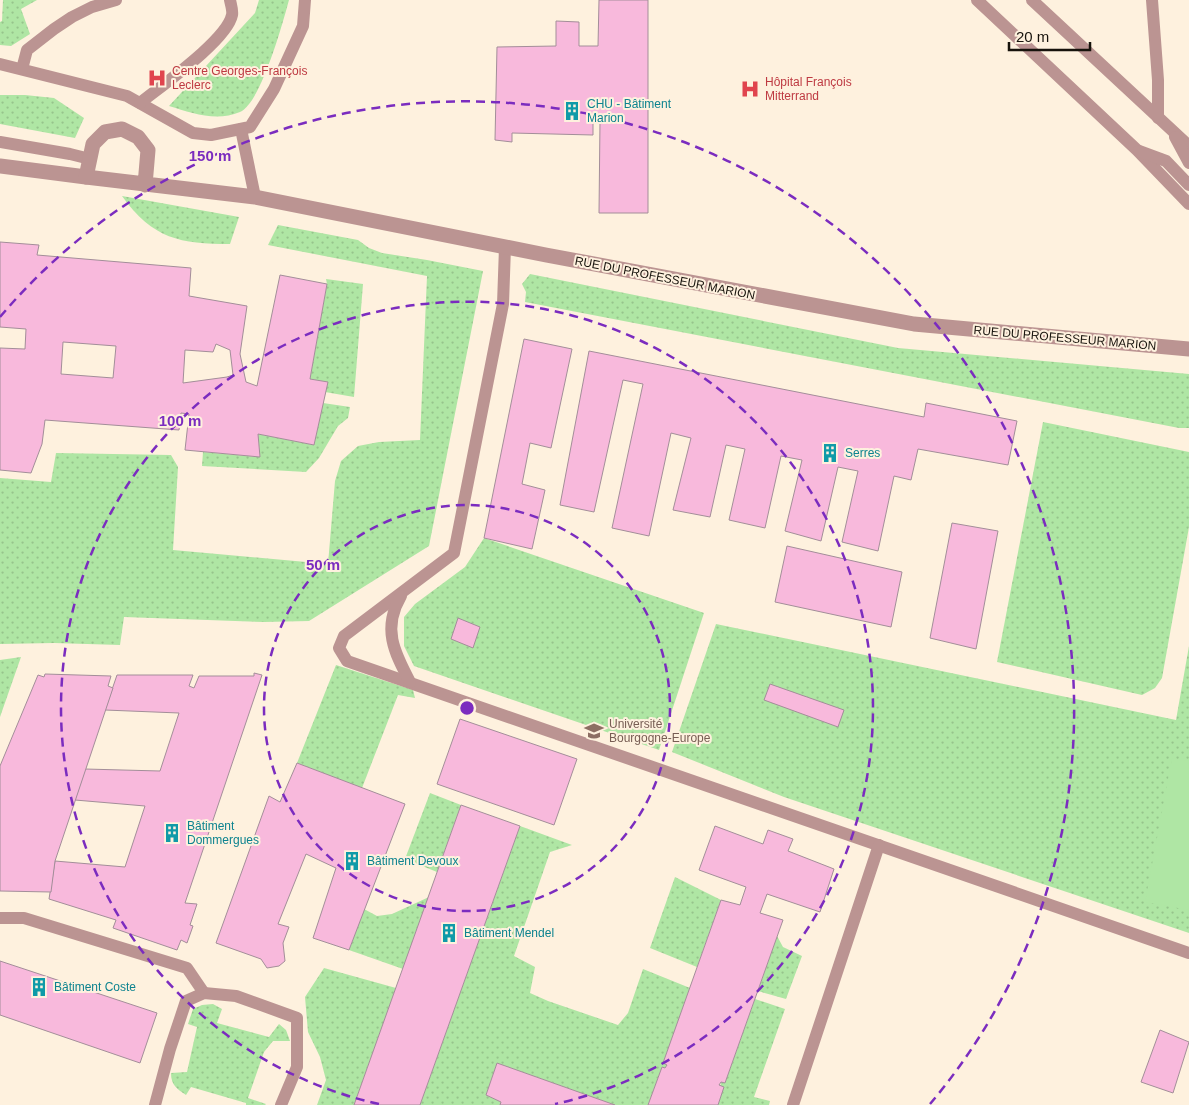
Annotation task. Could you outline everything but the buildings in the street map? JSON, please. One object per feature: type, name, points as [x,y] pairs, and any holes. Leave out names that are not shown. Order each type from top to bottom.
[{"type":"street","points":[[86,177],[93,144],[105,132],[122,129],[138,137],[148,150],[145,185]]},
{"type":"street","name":"RUE DU PROFESSEUR MARION","points":[[0,166],[255,197],[506,248],[914,324],[1189,349]]},
{"type":"lane","points":[[22,69],[27,50],[54,29],[92,7],[116,0]]},
{"type":"lane","points":[[140,103],[213,45],[228,27],[233,14],[230,0]]},
{"type":"lane","points":[[0,64],[127,96],[193,133],[212,135],[241,129],[250,127],[274,89],[303,26],[305,0]]},
{"type":"lane","points":[[976,0],[1136,150],[1189,204]]},
{"type":"lane","points":[[1032,0],[1189,146]]},
{"type":"lane","points":[[1152,0],[1158,80],[1158,118]]},
{"type":"lane","points":[[241,129],[255,197]]},
{"type":"lane","points":[[1171,130],[1189,163]]},
{"type":"lane","points":[[0,142],[90,159]]},
{"type":"lane","points":[[1136,150],[1166,161],[1189,184]]},
{"type":"lane","points":[[506,248],[503,304],[454,553],[344,636],[340,648],[347,661],[1189,952]]},
{"type":"lane","points":[[404,590],[392,617],[392,637],[396,656],[410,682]]},
{"type":"lane","points":[[793,1105],[879,845]]},
{"type":"lane","points":[[0,918],[24,918],[187,968],[204,992]]},
{"type":"lane","points":[[155,1105],[170,1049],[186,1001],[204,992],[236,996],[297,1018],[296,1067],[281,1105]]},
{"type":"green space","points":[[3,0],[37,0],[21,9],[30,34],[11,46],[0,45],[0,22],[2,21]]},
{"type":"green space","points":[[259,0],[289,0],[270,61],[256,94],[248,106],[240,112],[231,115],[213,116],[195,114],[169,106],[255,13]]},
{"type":"green space","points":[[0,95],[54,98],[84,118],[75,138],[0,124]]},
{"type":"green space","points":[[122,196],[239,217],[230,244],[196,243],[169,236],[157,230],[145,222]]},
{"type":"green space","points":[[278,225],[358,240],[369,248],[382,253],[483,271],[429,546],[309,621],[264,622],[124,617],[120,645],[0,644],[0,478],[51,482],[56,453],[171,455],[178,467],[173,550],[328,564],[335,481],[341,461],[358,446],[379,442],[420,440],[427,276],[268,245]]},
{"type":"green space","points":[[530,274],[898,348],[1189,374],[1189,428],[1179,428],[525,302],[526,292],[522,284]]},
{"type":"green space","points":[[326,279],[363,284],[354,397],[325,392],[327,382],[310,379],[327,284]]},
{"type":"green space","points":[[323,403],[350,407],[348,418],[338,426],[319,458],[306,472],[202,466],[203,452],[260,457],[258,434],[314,445]]},
{"type":"green space","points":[[1043,422],[1189,452],[1189,527],[1162,678],[1155,688],[1142,695],[997,662]]},
{"type":"green space","points":[[484,538],[704,613],[659,750],[414,666],[404,646],[404,617],[415,604],[465,567]]},
{"type":"green space","points":[[716,624],[1176,720],[1189,646],[1189,933],[784,797],[672,752]]},
{"type":"green space","points":[[21,657],[0,717],[0,660]]},
{"type":"green space","points":[[336,665],[413,690],[415,698],[398,695],[362,788],[297,763]]},
{"type":"green space","points":[[1172,758],[1189,761],[1189,910],[1145,902]]},
{"type":"green space","points":[[430,793],[461,805],[437,872],[405,859]]},
{"type":"green space","points":[[520,826],[572,845],[550,852],[514,956],[535,967],[530,993],[618,1025],[628,1013],[643,969],[690,988],[663,1063],[667,1065],[665,1068],[662,1067],[648,1105],[615,1105],[497,1063],[486,1095],[501,1102],[500,1105],[420,1105]]},
{"type":"green space","points":[[675,877],[721,900],[697,967],[650,948]]},
{"type":"green space","points":[[429,897],[403,969],[349,950],[364,909],[377,916],[392,914]]},
{"type":"green space","points":[[777,936],[783,947],[802,956],[786,999],[758,991]]},
{"type":"green space","points":[[324,968],[396,988],[354,1105],[317,1105],[326,1080],[320,1057],[308,1032],[305,997]]},
{"type":"green space","points":[[755,999],[785,1009],[754,1097],[770,1101],[769,1105],[718,1105],[721,1082],[725,1083]]},
{"type":"green space","points":[[213,1004],[222,1009],[217,1023],[269,1037],[279,1024],[286,1030],[290,1041],[273,1041],[264,1052],[248,1098],[265,1105],[246,1105],[246,1103],[191,1087],[186,1095],[173,1084],[171,1073],[187,1072],[197,1027],[188,1024],[193,1009],[202,1005]]},
{"type":"place","name":"Centre Georges-François Leclerc","points":[[157,78]]},
{"type":"place","name":"Hôpital François Mitterrand","points":[[750,89]]},
{"type":"place","name":"CHU - Bâtiment Marion","points":[[572,111]]},
{"type":"place","name":"Serres","points":[[830,453]]},
{"type":"place","name":"Université Bourgogne-Europe","points":[[594,731]]},
{"type":"place","name":"Bâtiment Dommergues","points":[[172,833]]},
{"type":"place","name":"Bâtiment Devoux","points":[[352,861]]},
{"type":"place","name":"Bâtiment Mendel","points":[[449,933]]},
{"type":"place","name":"Bâtiment Coste","points":[[39,987]]}]
